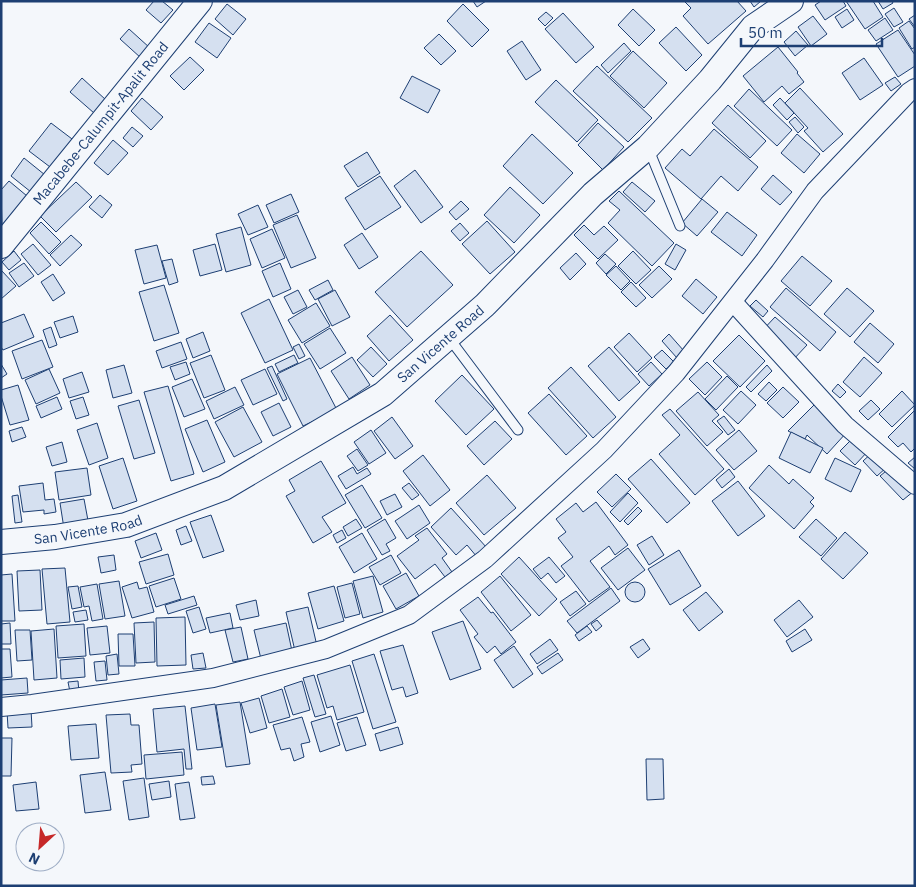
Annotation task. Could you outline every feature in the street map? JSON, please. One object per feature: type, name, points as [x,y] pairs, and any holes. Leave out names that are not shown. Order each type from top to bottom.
[{"type":"street","name":"Macabebe-Calumpit-Apalit Road","points":[[1,246],[200,1]]},
{"type":"street","name":"San Vicente Road","points":[[1,541],[126,526],[224,488],[383,394],[485,306],[593,194],[648,147],[710,80],[753,27],[791,1]]},
{"type":"street","points":[[1,707],[213,678],[326,649],[409,615],[485,559],[604,450],[676,373],[733,302],[815,191],[909,92],[915,88]]},
{"type":"street","points":[[733,302],[845,425],[915,485]]},
{"type":"lane","points":[[648,147],[680,226]]},
{"type":"lane","points":[[448,338],[518,430]]},
{"type":"building","points":[[154,1],[162,1],[173,10],[161,23],[146,10]]},
{"type":"building","points":[[473,1],[486,1],[477,7]]},
{"type":"building","points":[[684,1],[737,1],[746,11],[708,44],[683,16],[691,8]]},
{"type":"building","points":[[750,1],[761,1],[754,7]]},
{"type":"building","points":[[821,1],[843,1],[846,6],[825,20],[815,5]]},
{"type":"building","points":[[846,1],[873,1],[883,17],[865,29]]},
{"type":"building","points":[[878,1],[892,1],[893,3],[883,9]]},
{"type":"building","points":[[227,4],[246,19],[233,35],[215,19]]},
{"type":"building","points":[[463,4],[489,30],[472,47],[447,21]]},
{"type":"building","points":[[894,8],[903,22],[894,27],[885,14]]},
{"type":"building","points":[[633,9],[655,30],[639,46],[618,25]]},
{"type":"building","points":[[847,9],[854,20],[842,28],[835,17]]},
{"type":"building","points":[[546,12],[553,18],[545,26],[538,19]]},
{"type":"building","points":[[563,13],[594,47],[576,63],[545,29]]},
{"type":"building","points":[[915,15],[915,27],[909,19]]},
{"type":"building","points":[[813,16],[827,34],[811,46],[798,27]]},
{"type":"building","points":[[885,18],[893,30],[876,41],[868,30]]},
{"type":"building","points":[[909,21],[915,29],[915,47],[912,49],[899,28]]},
{"type":"building","points":[[209,23],[231,38],[217,58],[195,42]]},
{"type":"building","points":[[676,27],[702,55],[686,71],[659,43]]},
{"type":"building","points":[[129,29],[150,48],[141,58],[120,39]]},
{"type":"building","points":[[898,30],[915,55],[915,66],[898,77],[876,44]]},
{"type":"building","points":[[796,31],[808,45],[795,56],[784,42]]},
{"type":"building","points":[[439,34],[456,51],[441,65],[424,48]]},
{"type":"building","points":[[522,41],[541,70],[526,80],[507,51]]},
{"type":"building","points":[[624,43],[631,51],[608,73],[601,65]]},
{"type":"building","points":[[778,47],[804,82],[789,94],[782,86],[764,102],[743,76]]},
{"type":"building","points":[[633,51],[667,83],[644,108],[610,76]]},
{"type":"building","points":[[190,57],[204,70],[184,90],[170,76]]},
{"type":"building","points":[[864,58],[883,85],[860,100],[842,73]]},
{"type":"building","points":[[597,66],[652,118],[628,142],[573,91]]},
{"type":"building","points":[[412,76],[440,90],[428,113],[400,98]]},
{"type":"building","points":[[895,77],[901,84],[891,91],[885,83]]},
{"type":"building","points":[[82,78],[106,100],[94,113],[70,92]]},
{"type":"building","points":[[556,80],[598,120],[577,142],[535,102]]},
{"type":"building","points":[[800,88],[843,134],[823,152],[804,131],[808,128],[785,103]]},
{"type":"building","points":[[749,89],[792,130],[777,146],[734,106]]},
{"type":"building","points":[[142,98],[163,117],[151,130],[131,111]]},
{"type":"building","points":[[780,98],[794,113],[787,120],[773,105]]},
{"type":"building","points":[[728,105],[766,141],[750,158],[712,123]]},
{"type":"building","points":[[795,117],[804,127],[798,133],[789,122]]},
{"type":"building","points":[[51,123],[76,142],[54,170],[29,151]]},
{"type":"building","points":[[598,123],[624,147],[603,170],[578,145]]},
{"type":"building","points":[[132,127],[143,136],[133,147],[123,138]]},
{"type":"building","points":[[714,129],[758,167],[738,191],[721,176],[701,199],[665,168],[682,149],[690,156]]},
{"type":"building","points":[[532,134],[573,173],[543,204],[503,166]]},
{"type":"building","points":[[797,134],[820,154],[804,173],[781,153]]},
{"type":"building","points":[[113,140],[128,153],[108,175],[94,163]]},
{"type":"building","points":[[367,152],[380,173],[358,187],[344,166]]},
{"type":"building","points":[[24,158],[50,179],[36,196],[11,176]]},
{"type":"building","points":[[415,170],[443,207],[421,223],[394,186]]},
{"type":"building","points":[[773,175],[792,192],[780,205],[761,189]]},
{"type":"building","points":[[380,176],[401,207],[365,230],[345,198]]},
{"type":"building","points":[[9,181],[27,196],[2,227],[1,190]]},
{"type":"building","points":[[76,182],[92,197],[56,232],[40,216]]},
{"type":"building","points":[[632,182],[655,201],[645,212],[623,192]]},
{"type":"building","points":[[510,187],[540,215],[514,243],[484,215]]},
{"type":"building","points":[[619,191],[674,243],[652,266],[608,223],[620,210],[609,201]]},
{"type":"building","points":[[291,194],[299,212],[274,223],[266,205]]},
{"type":"building","points":[[100,195],[112,205],[102,218],[89,207]]},
{"type":"building","points":[[702,199],[718,212],[697,236],[682,223]]},
{"type":"building","points":[[461,201],[469,209],[456,220],[449,212]]},
{"type":"building","points":[[258,205],[268,227],[248,235],[238,214]]},
{"type":"building","points":[[727,212],[757,235],[742,256],[711,232]]},
{"type":"building","points":[[297,215],[316,258],[291,268],[273,225]]},
{"type":"building","points":[[487,221],[515,252],[490,274],[462,244]]},
{"type":"building","points":[[41,222],[61,242],[49,254],[30,233]]},
{"type":"building","points":[[460,223],[469,233],[460,241],[451,231]]},
{"type":"building","points":[[584,225],[594,235],[604,226],[618,240],[598,259],[574,235]]},
{"type":"building","points":[[241,227],[251,265],[226,272],[216,234]]},
{"type":"building","points":[[272,229],[285,258],[262,268],[250,239]]},
{"type":"building","points":[[362,233],[378,257],[359,269],[344,245]]},
{"type":"building","points":[[71,235],[82,245],[60,266],[50,255]]},
{"type":"building","points":[[33,244],[51,265],[38,275],[21,254]]},
{"type":"building","points":[[215,244],[222,270],[200,276],[193,250]]},
{"type":"building","points":[[676,244],[686,250],[675,270],[665,264]]},
{"type":"building","points":[[157,245],[166,278],[144,284],[135,250]]},
{"type":"building","points":[[14,251],[21,260],[9,270],[2,262]]},
{"type":"building","points":[[421,251],[453,285],[407,327],[375,292]]},
{"type":"building","points":[[633,251],[651,270],[636,284],[618,266]]},
{"type":"building","points":[[576,253],[586,264],[570,280],[560,268]]},
{"type":"building","points":[[605,254],[616,264],[606,274],[596,263]]},
{"type":"building","points":[[802,256],[832,281],[810,306],[781,281]]},
{"type":"building","points":[[172,259],[178,282],[169,285],[162,261]]},
{"type":"building","points":[[24,263],[34,276],[19,287],[9,273]]},
{"type":"building","points":[[280,263],[291,289],[273,297],[262,271]]},
{"type":"building","points":[[616,266],[630,281],[621,290],[606,275]]},
{"type":"building","points":[[659,266],[672,279],[652,298],[639,285]]},
{"type":"building","points":[[1,270],[16,286],[1,299]]},
{"type":"building","points":[[53,274],[65,293],[53,301],[41,282]]},
{"type":"building","points":[[696,279],[717,297],[703,314],[682,296]]},
{"type":"building","points":[[328,280],[333,290],[315,300],[309,290]]},
{"type":"building","points":[[631,282],[646,298],[636,307],[621,292]]},
{"type":"building","points":[[164,285],[179,333],[154,341],[139,292]]},
{"type":"building","points":[[786,288],[836,332],[820,351],[770,307]]},
{"type":"building","points":[[847,288],[874,311],[850,337],[824,314]]},
{"type":"building","points":[[298,290],[307,307],[293,314],[284,297]]},
{"type":"building","points":[[335,290],[350,317],[332,326],[318,299]]},
{"type":"building","points":[[269,299],[293,350],[265,363],[241,313]]},
{"type":"building","points":[[756,300],[768,311],[763,317],[750,306]]},
{"type":"building","points":[[316,303],[330,326],[302,343],[288,320]]},
{"type":"building","points":[[24,314],[34,337],[3,350],[1,347],[1,323]]},
{"type":"building","points":[[390,315],[413,340],[389,361],[367,336]]},
{"type":"building","points":[[73,316],[78,332],[60,338],[54,322]]},
{"type":"building","points":[[775,317],[807,345],[792,361],[760,333]]},
{"type":"building","points":[[870,323],[894,344],[878,363],[854,342]]},
{"type":"building","points":[[51,327],[57,345],[49,348],[43,330]]},
{"type":"building","points":[[330,328],[346,353],[320,369],[304,344]]},
{"type":"building","points":[[203,332],[210,351],[193,358],[186,339]]},
{"type":"building","points":[[629,333],[652,358],[637,372],[614,347]]},
{"type":"building","points":[[669,334],[684,351],[677,358],[662,341]]},
{"type":"building","points":[[739,335],[765,361],[740,387],[713,361]]},
{"type":"building","points":[[42,340],[53,367],[22,379],[12,351]]},
{"type":"building","points":[[181,342],[187,359],[162,368],[156,351]]},
{"type":"building","points":[[299,344],[305,356],[299,359],[293,347]]},
{"type":"building","points":[[371,347],[387,364],[373,377],[357,360]]},
{"type":"building","points":[[609,347],[640,382],[619,401],[588,366]]},
{"type":"building","points":[[662,350],[674,362],[666,369],[654,357]]},
{"type":"building","points":[[211,355],[225,390],[204,398],[190,363]]},
{"type":"building","points":[[294,355],[298,363],[279,372],[275,364]]},
{"type":"building","points":[[352,357],[370,385],[349,399],[331,371]]},
{"type":"building","points":[[864,357],[882,373],[860,397],[843,382]]},
{"type":"building","points":[[310,358],[337,410],[303,426],[277,374]]},
{"type":"building","points":[[186,362],[190,374],[175,380],[170,367]]},
{"type":"building","points":[[651,362],[662,374],[649,386],[638,374]]},
{"type":"building","points":[[707,362],[722,377],[705,395],[689,379]]},
{"type":"building","points":[[1,364],[7,374],[1,378]]},
{"type":"building","points":[[124,365],[132,393],[113,398],[106,370]]},
{"type":"building","points":[[767,365],[772,371],[751,392],[746,387]]},
{"type":"building","points":[[272,366],[287,399],[283,401],[267,368]]},
{"type":"building","points":[[571,367],[616,417],[593,438],[548,388]]},
{"type":"building","points":[[49,369],[60,393],[36,404],[25,380]]},
{"type":"building","points":[[265,369],[277,394],[253,405],[241,380]]},
{"type":"building","points":[[82,372],[89,392],[69,398],[63,379]]},
{"type":"building","points":[[462,375],[494,409],[466,435],[435,401]]},
{"type":"building","points":[[727,376],[738,387],[716,410],[705,399]]},
{"type":"building","points":[[192,379],[205,409],[184,417],[172,387]]},
{"type":"building","points":[[769,382],[777,390],[766,401],[758,394]]},
{"type":"building","points":[[838,384],[846,392],[840,398],[832,391]]},
{"type":"building","points":[[18,385],[29,420],[10,425],[1,390]]},
{"type":"building","points":[[168,386],[194,474],[171,481],[144,392]]},
{"type":"building","points":[[235,387],[244,405],[214,419],[206,401]]},
{"type":"building","points":[[783,387],[799,402],[783,418],[767,403]]},
{"type":"building","points":[[741,391],[756,405],[738,424],[723,410]]},
{"type":"building","points":[[902,391],[915,405],[892,427],[879,414]]},
{"type":"building","points":[[698,392],[719,415],[712,421],[723,432],[707,446],[676,411]]},
{"type":"building","points":[[549,394],[587,436],[566,455],[528,413]]},
{"type":"building","points":[[57,397],[62,409],[41,418],[36,406]]},
{"type":"building","points":[[83,397],[89,415],[76,419],[70,401]]},
{"type":"building","points":[[139,400],[155,453],[134,459],[118,406]]},
{"type":"building","points":[[871,400],[880,409],[868,420],[859,411]]},
{"type":"building","points":[[279,403],[291,427],[273,436],[261,412]]},
{"type":"building","points":[[816,403],[847,432],[827,454],[807,435],[805,439],[788,431]]},
{"type":"building","points":[[243,407],[262,442],[234,457],[215,422]]},
{"type":"building","points":[[670,409],[724,469],[695,495],[659,454],[680,435],[662,415]]},
{"type":"building","points":[[915,410],[915,448],[911,452],[903,443],[898,447],[888,437]]},
{"type":"building","points":[[724,416],[735,430],[728,435],[717,421]]},
{"type":"building","points":[[392,417],[413,446],[395,459],[374,431]]},
{"type":"building","points":[[207,420],[225,462],[203,472],[185,429]]},
{"type":"building","points":[[495,421],[512,439],[484,465],[467,446]]},
{"type":"building","points":[[97,423],[108,458],[89,465],[77,430]]},
{"type":"building","points":[[22,427],[26,437],[12,442],[9,431]]},
{"type":"building","points":[[371,430],[386,453],[369,464],[354,442]]},
{"type":"building","points":[[739,430],[757,451],[734,470],[716,450]]},
{"type":"building","points":[[791,432],[823,448],[810,473],[779,458]]},
{"type":"building","points":[[854,437],[869,450],[855,465],[840,451]]},
{"type":"building","points":[[62,442],[67,462],[52,466],[46,447]]},
{"type":"building","points":[[357,449],[368,465],[358,471],[347,456]]},
{"type":"building","points":[[873,452],[887,467],[877,476],[863,461]]},
{"type":"building","points":[[423,455],[450,490],[430,506],[403,471]]},
{"type":"building","points":[[915,457],[915,469],[908,463]]},
{"type":"building","points":[[123,458],[137,501],[113,509],[99,466]]},
{"type":"building","points":[[835,458],[861,470],[851,492],[825,479]]},
{"type":"building","points":[[651,459],[690,503],[667,523],[628,479]]},
{"type":"building","points":[[321,461],[346,503],[322,517],[332,532],[313,543],[286,496],[295,491],[289,480]]},
{"type":"building","points":[[769,465],[789,484],[793,479],[814,498],[810,502],[814,506],[794,529],[749,488]]},
{"type":"building","points":[[353,467],[357,474],[367,468],[371,474],[346,489],[338,476]]},
{"type":"building","points":[[891,467],[914,491],[903,500],[880,476]]},
{"type":"building","points":[[87,468],[91,495],[59,500],[55,472]]},
{"type":"building","points":[[729,469],[735,477],[722,488],[716,480]]},
{"type":"building","points":[[616,474],[631,489],[612,507],[597,492]]},
{"type":"building","points":[[487,475],[516,508],[484,535],[456,503]]},
{"type":"building","points":[[738,481],[765,516],[738,536],[712,501]]},
{"type":"building","points":[[43,483],[45,500],[54,499],[56,512],[44,514],[44,510],[23,512],[19,486]]},
{"type":"building","points":[[409,483],[419,495],[412,500],[402,488]]},
{"type":"building","points":[[362,485],[382,518],[365,528],[345,495]]},
{"type":"building","points":[[628,493],[638,503],[620,522],[610,512]]},
{"type":"building","points":[[395,494],[402,507],[387,515],[380,501]]},
{"type":"building","points":[[18,495],[22,522],[15,523],[12,496]]},
{"type":"building","points":[[84,499],[92,542],[65,535],[60,503]]},
{"type":"building","points":[[596,502],[628,545],[615,555],[609,546],[590,561],[610,587],[589,602],[561,566],[573,557],[558,538],[566,532],[556,519],[576,503],[583,512]]},
{"type":"building","points":[[419,505],[430,523],[407,539],[395,521]]},
{"type":"building","points":[[638,507],[642,511],[628,525],[624,521]]},
{"type":"building","points":[[451,508],[487,548],[477,557],[467,545],[456,555],[431,527]]},
{"type":"building","points":[[211,515],[224,551],[203,558],[190,522]]},
{"type":"building","points":[[356,519],[362,528],[348,536],[343,527]]},
{"type":"building","points":[[385,519],[396,538],[386,544],[390,551],[382,555],[367,530]]},
{"type":"building","points":[[816,519],[837,538],[821,556],[799,537]]},
{"type":"building","points":[[186,526],[192,541],[181,545],[176,530]]},
{"type":"building","points":[[427,528],[447,554],[442,558],[452,572],[445,577],[435,564],[415,579],[397,556],[419,540],[415,536]]},
{"type":"building","points":[[342,530],[346,538],[337,543],[333,535]]},
{"type":"building","points":[[845,532],[868,553],[843,579],[821,559]]},
{"type":"building","points":[[156,533],[162,550],[141,558],[135,541]]},
{"type":"building","points":[[362,533],[377,559],[354,573],[339,547]]},
{"type":"building","points":[[652,536],[664,555],[649,565],[637,545]]},
{"type":"building","points":[[628,548],[645,570],[618,590],[601,568]]},
{"type":"building","points":[[679,550],[701,586],[670,605],[648,569]]},
{"type":"building","points":[[168,554],[174,575],[146,584],[139,562]]},
{"type":"building","points":[[114,555],[116,570],[101,573],[98,557]]},
{"type":"building","points":[[391,555],[401,573],[380,585],[369,567]]},
{"type":"building","points":[[519,557],[557,599],[539,616],[501,574]]},
{"type":"building","points":[[549,557],[565,576],[556,583],[548,573],[541,579],[533,569]]},
{"type":"building","points":[[65,568],[70,622],[47,624],[42,569]]},
{"type":"building","points":[[40,570],[42,610],[19,611],[17,571]]},
{"type":"building","points":[[406,573],[419,596],[396,609],[383,586]]},
{"type":"building","points":[[12,574],[15,621],[1,621],[1,575]]},
{"type":"building","points":[[373,576],[383,612],[363,618],[353,581]]},
{"type":"building","points":[[500,576],[531,615],[511,631],[481,592]]},
{"type":"building","points":[[174,578],[181,599],[156,607],[149,586]]},
{"type":"building","points":[[119,581],[125,616],[105,619],[99,584]]},
{"type":"building","points":[[137,582],[139,589],[147,587],[154,612],[132,618],[122,587]]},
{"type":"building","points":[[635,582],[642,585],[645,592],[642,599],[635,602],[628,599],[625,592],[628,585]]},
{"type":"building","points":[[352,583],[360,614],[345,618],[337,587]]},
{"type":"building","points":[[97,584],[103,619],[92,621],[89,606],[84,607],[80,587]]},
{"type":"building","points":[[78,586],[82,607],[72,609],[68,587]]},
{"type":"building","points":[[334,586],[344,621],[318,629],[308,593]]},
{"type":"building","points":[[611,588],[620,601],[577,633],[567,621]]},
{"type":"building","points":[[576,591],[586,604],[570,616],[560,602]]},
{"type":"building","points":[[706,592],[723,612],[699,631],[683,610]]},
{"type":"building","points":[[194,596],[197,605],[168,614],[165,605]]},
{"type":"building","points":[[478,597],[491,613],[493,612],[516,642],[501,654],[495,646],[487,653],[474,637],[478,634],[460,610]]},
{"type":"building","points":[[256,600],[259,616],[240,620],[236,605]]},
{"type":"building","points":[[799,600],[813,617],[787,637],[774,620]]},
{"type":"building","points":[[199,607],[206,629],[193,633],[186,611]]},
{"type":"building","points":[[308,607],[317,646],[295,651],[286,612]]},
{"type":"building","points":[[86,610],[88,620],[75,622],[73,612]]},
{"type":"building","points":[[230,613],[233,628],[210,633],[206,618]]},
{"type":"building","points":[[185,617],[186,665],[157,666],[156,618]]},
{"type":"building","points":[[597,620],[602,626],[596,631],[591,624]]},
{"type":"building","points":[[463,621],[481,669],[450,680],[432,632]]},
{"type":"building","points":[[154,622],[155,662],[136,663],[134,623]]},
{"type":"building","points":[[10,623],[11,644],[1,644],[1,624]]},
{"type":"building","points":[[286,623],[292,651],[261,659],[254,630]]},
{"type":"building","points":[[84,624],[86,656],[58,658],[56,626]]},
{"type":"building","points":[[107,626],[110,653],[90,655],[87,628]]},
{"type":"building","points":[[587,626],[592,632],[579,641],[575,635]]},
{"type":"building","points":[[241,627],[248,659],[233,662],[225,630]]},
{"type":"building","points":[[54,629],[57,678],[34,680],[31,631]]},
{"type":"building","points":[[805,629],[812,640],[792,652],[786,641]]},
{"type":"building","points":[[15,630],[30,630],[32,660],[17,661]]},
{"type":"building","points":[[118,634],[133,634],[135,666],[119,666]]},
{"type":"building","points":[[550,639],[558,650],[537,664],[530,654]]},
{"type":"building","points":[[643,639],[650,649],[638,658],[630,647]]},
{"type":"building","points":[[403,645],[418,693],[406,697],[403,687],[392,690],[380,651]]},
{"type":"building","points":[[514,646],[533,674],[513,688],[494,660]]},
{"type":"building","points":[[1,649],[10,649],[12,677],[1,678]]},
{"type":"building","points":[[203,653],[206,668],[193,669],[191,655]]},
{"type":"building","points":[[558,653],[563,660],[542,674],[537,667]]},
{"type":"building","points":[[117,654],[119,674],[108,675],[106,656]]},
{"type":"building","points":[[374,654],[396,722],[373,729],[352,661]]},
{"type":"building","points":[[84,658],[85,677],[61,679],[60,660]]},
{"type":"building","points":[[105,661],[107,680],[96,681],[94,662]]},
{"type":"building","points":[[350,665],[364,712],[337,720],[333,706],[327,708],[317,675]]},
{"type":"building","points":[[314,675],[326,714],[315,717],[303,678]]},
{"type":"building","points":[[27,678],[28,693],[1,695],[1,680]]},
{"type":"building","points":[[78,681],[79,692],[70,692],[68,682]]},
{"type":"building","points":[[302,681],[310,710],[293,715],[284,687]]},
{"type":"building","points":[[282,689],[290,717],[269,723],[261,696]]},
{"type":"building","points":[[259,698],[267,728],[250,733],[241,703]]},
{"type":"building","points":[[240,702],[250,764],[226,767],[216,705]]},
{"type":"building","points":[[215,704],[222,747],[197,750],[191,708]]},
{"type":"building","points":[[185,706],[192,769],[186,769],[184,749],[157,752],[153,709]]},
{"type":"building","points":[[31,710],[32,727],[8,728],[7,711]]},
{"type":"building","points":[[130,714],[131,725],[139,725],[142,764],[131,765],[132,772],[111,773],[106,715]]},
{"type":"building","points":[[331,716],[340,745],[320,752],[311,722]]},
{"type":"building","points":[[302,717],[310,742],[301,744],[304,757],[294,761],[290,748],[281,750],[273,725]]},
{"type":"building","points":[[357,717],[366,745],[346,751],[337,723]]},
{"type":"building","points":[[96,724],[99,758],[71,760],[68,726]]},
{"type":"building","points":[[398,727],[403,744],[380,751],[375,734]]},
{"type":"building","points":[[1,738],[12,738],[11,776],[1,776]]},
{"type":"building","points":[[182,752],[184,775],[146,779],[144,755]]},
{"type":"building","points":[[646,759],[663,759],[664,799],[647,800]]},
{"type":"building","points":[[105,772],[111,810],[85,813],[80,775]]},
{"type":"building","points":[[213,776],[215,784],[202,785],[201,777]]},
{"type":"building","points":[[144,778],[149,817],[129,820],[123,781]]},
{"type":"building","points":[[169,781],[171,797],[152,800],[149,784]]},
{"type":"building","points":[[36,782],[39,809],[16,811],[13,785]]},
{"type":"building","points":[[189,782],[195,818],[180,820],[175,784]]}]
